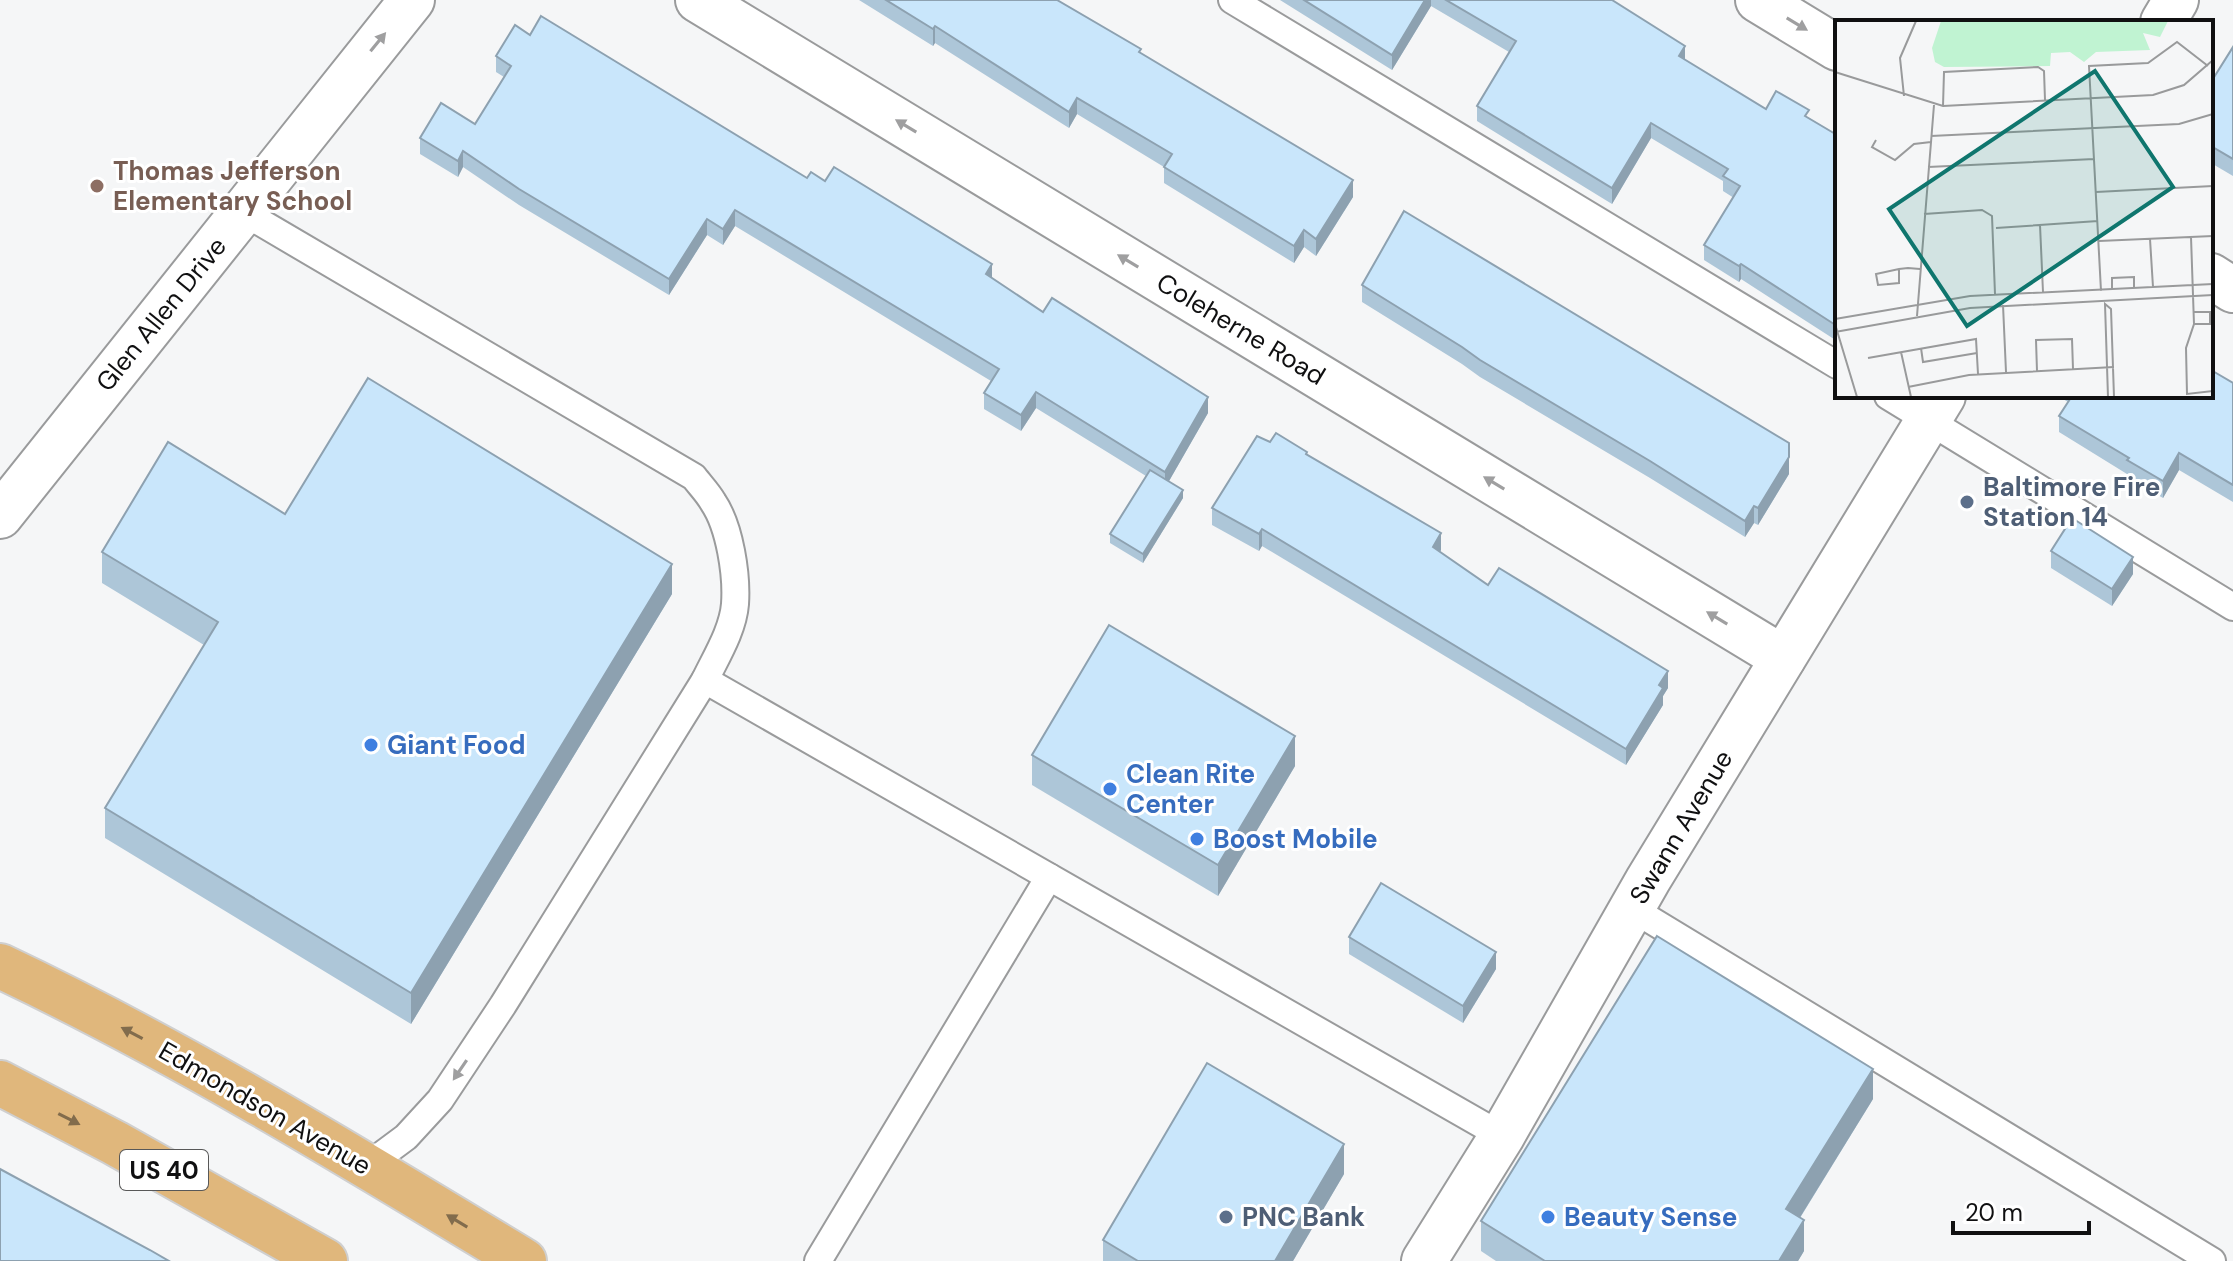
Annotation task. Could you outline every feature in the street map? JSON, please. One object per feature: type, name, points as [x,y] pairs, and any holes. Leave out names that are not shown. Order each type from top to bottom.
[{"type":"main road","name":"Edmondson Avenue","points":[[0,966],[172,1054],[524,1261]]},
{"type":"main road","name":"US 40","points":[[0,1083],[115,1143],[325,1261]]},
{"type":"street","name":"Glen Allen Drive","points":[[0,516],[412,0]]},
{"type":"street","name":"Coleherne Road","points":[[698,0],[1783,658]]},
{"type":"street","points":[[1758,0],[1835,47]]},
{"type":"street","points":[[2164,20],[2176,0]]},
{"type":"street","points":[[2213,277],[2233,290]]},
{"type":"street","name":"Swann Avenue","points":[[1424,1261],[1502,1136],[1631,908],[1936,408]]},
{"type":"lane","points":[[1232,0],[1835,364]]},
{"type":"lane","points":[[243,212],[694,477],[715,503],[728,537],[733,571],[735,606],[705,680],[503,1005],[440,1100],[406,1137],[367,1166]]},
{"type":"lane","points":[[1896,398],[1936,408],[2233,607]]},
{"type":"lane","points":[[705,680],[1502,1136]]},
{"type":"lane","points":[[818,1261],[1049,877]]},
{"type":"lane","points":[[1631,908],[2212,1261]]},
{"type":"building","points":[[886,0],[1057,0],[1353,180],[1316,239],[1304,230],[1294,246],[1164,167],[1172,154],[1077,98],[1069,112],[935,26],[933,29]]},
{"type":"building","points":[[1304,0],[1425,0],[1392,55]]},
{"type":"building","points":[[1446,0],[1612,0],[1685,46],[1679,56],[1766,109],[1776,91],[1809,110],[1805,116],[1835,134],[1835,325],[1741,264],[1739,266],[1704,245],[1740,186],[1723,176],[1728,169],[1651,123],[1612,188],[1477,106],[1516,41]]},
{"type":"building","points":[[541,16],[807,178],[811,172],[825,181],[834,167],[992,264],[986,274],[1043,312],[1052,298],[1208,397],[1165,472],[1036,392],[1021,415],[984,393],[999,369],[735,210],[723,229],[707,219],[669,279],[519,189],[463,151],[458,161],[420,138],[441,103],[475,124],[511,66],[496,56],[515,25],[530,35]]},
{"type":"building","points":[[2233,47],[2233,159],[2213,147],[2213,79]]},
{"type":"building","points":[[1404,211],[1789,443],[1789,457],[1758,508],[1754,506],[1745,521],[1362,285]]},
{"type":"building","points":[[2213,371],[2233,383],[2233,485],[2179,453],[2163,481],[2059,416],[2071,398],[2213,398]]},
{"type":"building","name":"Giant Food","points":[[368,378],[672,564],[411,993],[105,808],[218,622],[102,552],[168,442],[285,514]]},
{"type":"building","points":[[1276,433],[1306,454],[1441,533],[1433,547],[1488,585],[1499,568],[1668,671],[1659,685],[1663,688],[1626,749],[1262,529],[1259,534],[1212,508],[1257,436],[1270,442]]},
{"type":"building","points":[[1150,470],[1183,490],[1143,554],[1110,534]]},
{"type":"building","points":[[2072,518],[2133,557],[2112,589],[2051,551]]},
{"type":"building","points":[[1109,625],[1295,736],[1218,865],[1032,755]]},
{"type":"building","points":[[1381,883],[1496,952],[1463,1006],[1349,937]]},
{"type":"building","points":[[1657,936],[1873,1069],[1786,1209],[1804,1220],[1779,1261],[1545,1261],[1481,1221]]},
{"type":"building","name":"PNC Bank","points":[[1207,1063],[1344,1144],[1275,1261],[1138,1261],[1103,1240]]},
{"type":"building","points":[[0,1169],[150,1250],[169,1261],[0,1261]]},
{"type":"place","name":"Thomas Jefferson Elementary School","points":[[97,186]]},
{"type":"place","name":"Baltimore Fire Station 14","points":[[1967,502]]},
{"type":"place","name":"Giant Food","points":[[371,745]]},
{"type":"place","name":"Clean Rite Center","points":[[1110,789]]},
{"type":"place","name":"Boost Mobile","points":[[1197,839]]},
{"type":"place","name":"PNC Bank","points":[[1226,1217]]},
{"type":"place","name":"Beauty Sense","points":[[1548,1217]]}]
